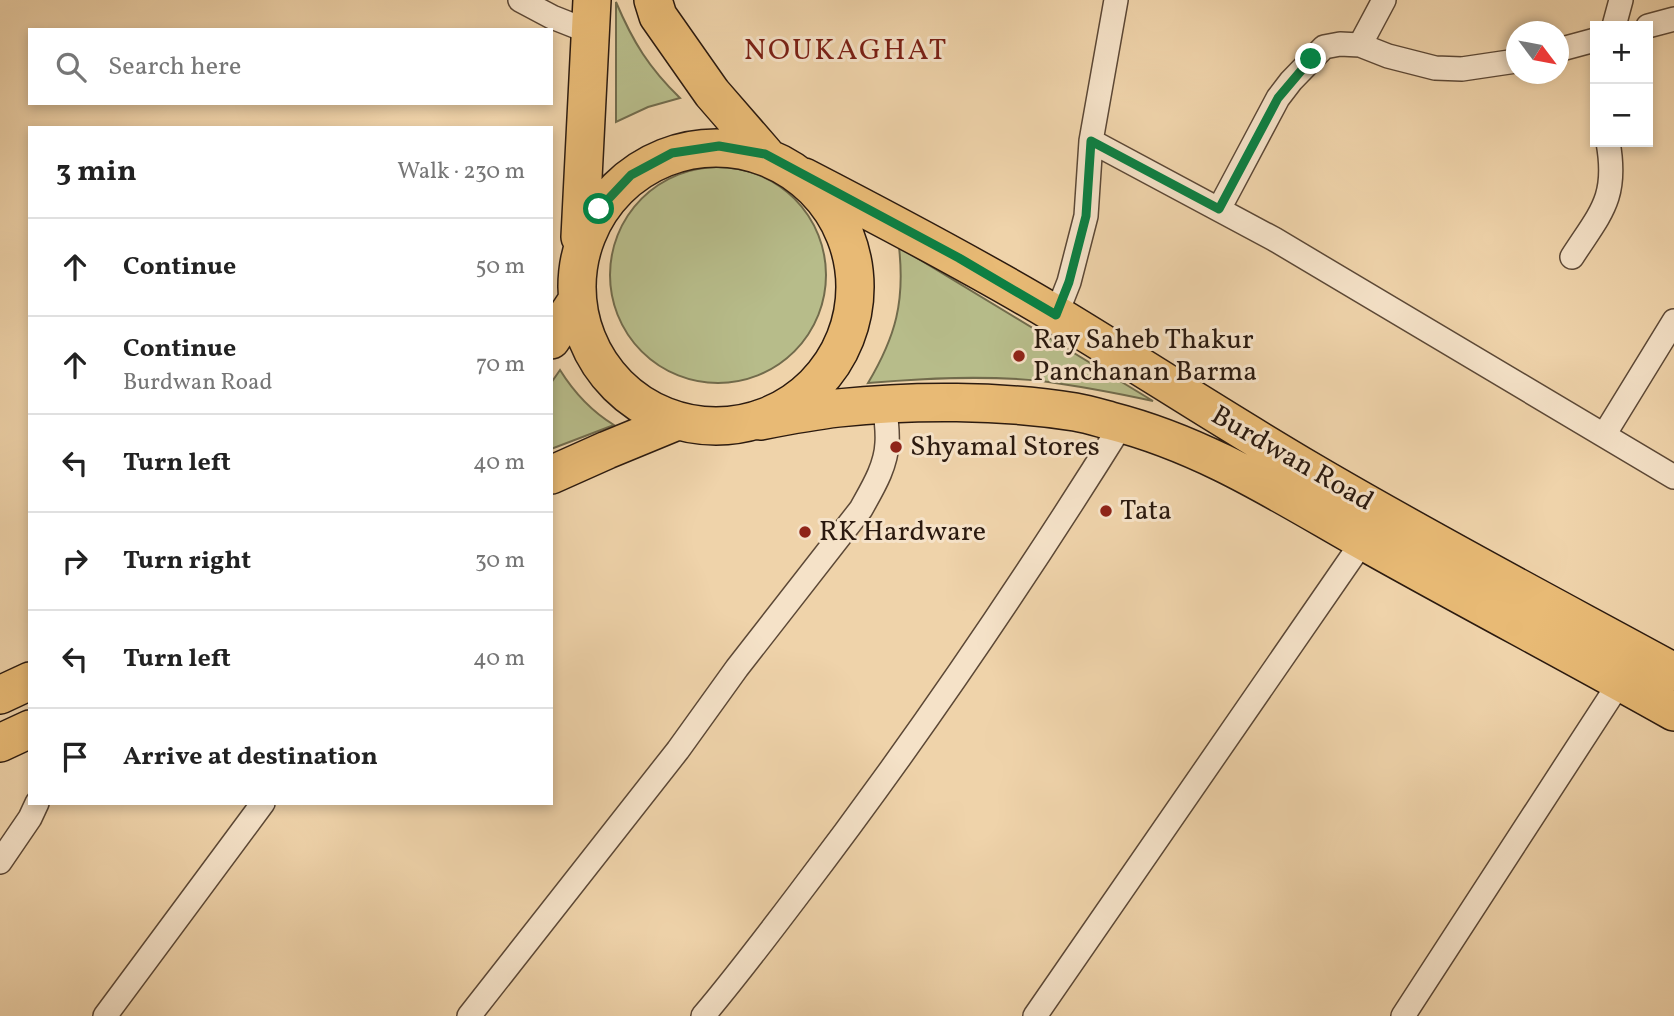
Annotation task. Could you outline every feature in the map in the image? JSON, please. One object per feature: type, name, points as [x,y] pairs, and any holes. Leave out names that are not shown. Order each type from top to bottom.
[{"type":"main road","points":[[653,0],[658,16],[712,93],[765,154]]},
{"type":"main road","points":[[591,16],[576,302],[592,355],[627,397],[675,422]]},
{"type":"main road","points":[[580,252],[599,209],[631,175],[672,153],[719,146],[765,154]]},
{"type":"main road","name":"Burdwan Road","points":[[765,154],[959,258],[1056,315],[1215,415],[1278,472],[1363,541],[1674,712]]},
{"type":"main road","points":[[760,421],[804,397],[836,359],[854,312],[854,262],[837,215],[804,177]]},
{"type":"main road","points":[[553,337],[576,302]]},
{"type":"main road","name":"Burdwan Road","points":[[675,422],[717,428],[835,408],[884,404],[947,403],[1077,412],[1278,472],[1440,544],[1674,671]]},
{"type":"main road","points":[[553,474],[675,422]]},
{"type":"main road","points":[[0,695],[28,682]]},
{"type":"main road","points":[[0,743],[28,730]]},
{"type":"street","points":[[520,0],[552,16],[591,16]]},
{"type":"street","points":[[1056,315],[1069,282],[1086,216],[1091,141],[1116,0]]},
{"type":"street","points":[[1360,45],[1384,0]]},
{"type":"street","points":[[1615,21],[1620,0]]},
{"type":"street","points":[[1653,25],[1674,19]]},
{"type":"street","points":[[1219,209],[1278,98],[1324,47],[1340,44],[1360,45],[1435,68],[1462,69],[1506,63]]},
{"type":"street","points":[[1569,49],[1590,47]]},
{"type":"street","points":[[1091,141],[1274,239],[1674,477]]},
{"type":"street","points":[[1572,257],[1603,209],[1610,191],[1612,164],[1609,147]]},
{"type":"street","points":[[1604,435],[1674,321]]},
{"type":"street","points":[[469,1016],[678,750],[737,668],[861,509],[886,456],[884,404]]},
{"type":"street","points":[[703,1016],[829,854],[930,716],[1050,539],[1122,424]]},
{"type":"street","points":[[1035,1016],[1363,541]]},
{"type":"street","points":[[1403,1016],[1620,682]]},
{"type":"street","points":[[0,862],[36,805]]},
{"type":"street","points":[[114,1013],[262,805]]},
{"type":"green space","points":[[616,2],[643,54],[680,98],[648,107],[616,122]]},
{"type":"green space","points":[[718,167],[760,175],[795,198],[818,233],[826,275],[818,317],[795,352],[760,375],[718,383],[676,375],[641,352],[618,317],[610,275],[618,233],[641,198],[676,175]]},
{"type":"green space","points":[[899,247],[1153,401],[1020,379],[955,378],[868,383],[886,350],[896,318],[901,284]]},
{"type":"green space","points":[[560,370],[584,401],[614,425],[553,448],[553,380]]},
{"type":"place","name":"Ray Saheb Thakur Panchanan Barma","points":[[1019,356]]},
{"type":"place","name":"Shyamal Stores","points":[[896,447]]},
{"type":"place","name":"Tata","points":[[1106,511]]},
{"type":"place","name":"RK Hardware","points":[[805,532]]},
{"type":"district","name":"NOUKAGHAT","points":[[846,51]]},
{"type":"route","points":[[599,209],[631,175],[672,153],[719,146],[765,154],[959,258],[1056,315],[1069,282],[1086,216],[1091,141],[1219,209],[1278,98],[1311,59]]}]
